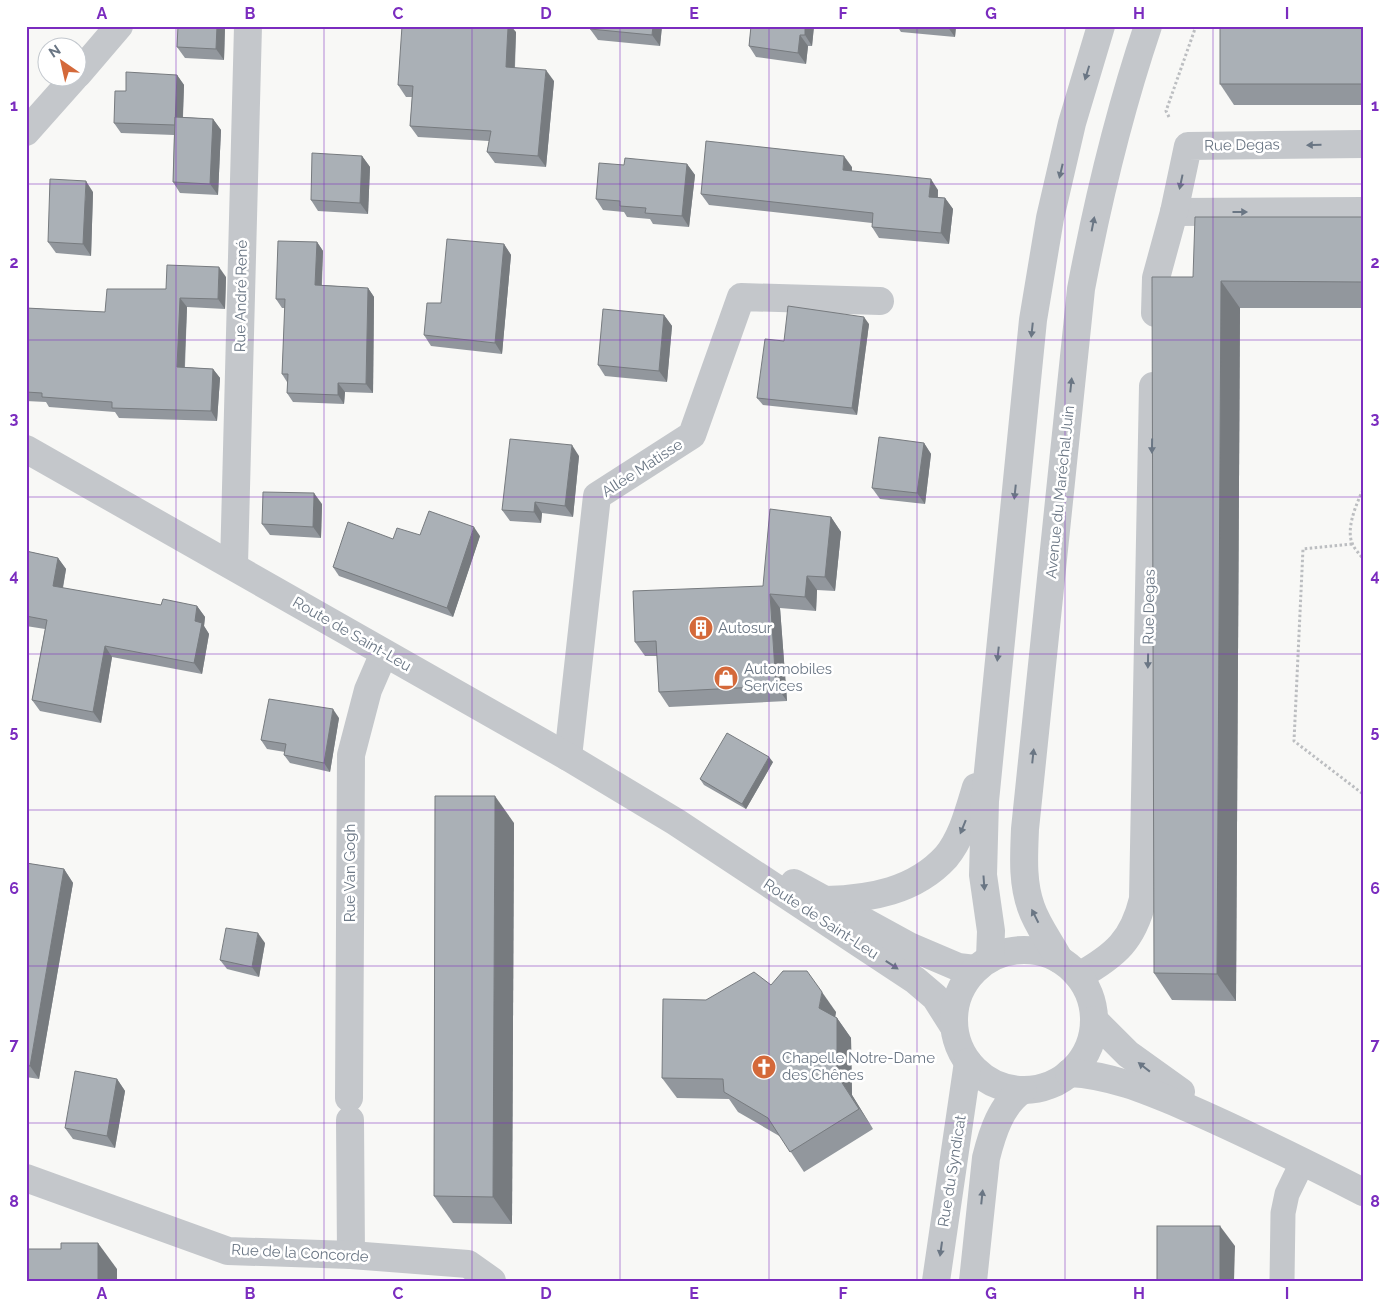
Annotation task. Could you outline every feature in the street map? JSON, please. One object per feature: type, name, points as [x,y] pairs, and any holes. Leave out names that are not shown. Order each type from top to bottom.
[{"type":"street","points":[[88,62],[119,26]]},
{"type":"street","name":"Rue André René","points":[[234,566],[248,26]]},
{"type":"street","points":[[983,964],[1012,950],[1025,949],[1048,954],[1069,967],[1089,992],[1094,1020],[1088,1049],[1069,1073],[1045,1086],[1023,1090],[1003,1087],[988,1080],[968,1062],[956,1039],[954,1011],[958,996],[983,964],[991,931],[983,875],[988,747],[1033,320],[1050,218],[1072,123],[1101,26]]},
{"type":"street","name":"Avenue du Maréchal Juin","points":[[1069,967],[1031,908],[1024,871],[1025,829],[1081,289],[1096,210],[1111,148],[1148,26]]},
{"type":"street","points":[[26,132],[65,88]]},
{"type":"street","name":"Rue Degas","points":[[1155,335],[1156,278],[1174,212],[1188,146],[1363,144]]},
{"type":"street","points":[[1174,212],[1363,211]]},
{"type":"street","name":"Allée Matisse","points":[[568,757],[597,496],[692,435],[741,297],[880,302]]},
{"type":"street","name":"Rue Degas","points":[[1069,967],[1120,949],[1131,934],[1143,898],[1154,364]]},
{"type":"street","name":"Route de Saint-Leu","points":[[26,449],[568,757],[676,822],[915,980],[935,997],[954,1027]]},
{"type":"street","name":"Rue Van Gogh","points":[[351,1255],[351,755],[368,690],[384,653]]},
{"type":"street","points":[[826,900],[845,900],[890,893],[922,876],[946,856],[962,830],[988,747]]},
{"type":"street","name":"Route de Saint-Leu","points":[[676,822],[911,946],[958,967],[983,964]]},
{"type":"street","points":[[1094,1020],[1121,1048],[1149,1071],[1244,1132]]},
{"type":"street","name":"Rue du Syndicat","points":[[936,1281],[968,1062]]},
{"type":"street","points":[[1069,1073],[1102,1076],[1115,1080],[1244,1132],[1363,1192]]},
{"type":"street","points":[[973,1281],[986,1158],[991,1140],[1008,1103],[1023,1090]]},
{"type":"street","name":"Rue de la Concorde","points":[[26,1178],[228,1251],[351,1255],[468,1264],[492,1281]]},
{"type":"lane","points":[[1282,1281],[1283,1213],[1288,1194],[1303,1161]]},
{"type":"path","points":[[1188,146],[1166,111],[1196,26]]},
{"type":"path","points":[[1363,490],[1357,503],[1352,526],[1352,544],[1363,559]]},
{"type":"path","points":[[1352,544],[1303,549],[1294,741],[1363,794]]},
{"type":"building","points":[[178,26],[217,26],[216,49],[177,47]]},
{"type":"building","points":[[402,26],[508,26],[506,67],[546,70],[538,156],[487,152],[491,131],[410,126],[413,86],[398,85]]},
{"type":"building","points":[[591,26],[653,26],[652,35],[590,29]]},
{"type":"building","points":[[751,26],[805,26],[805,35],[800,35],[798,53],[749,46]]},
{"type":"building","points":[[1220,26],[1363,26],[1363,84],[1220,84]]},
{"type":"building","points":[[126,72],[177,75],[175,125],[114,123],[115,91],[126,91]]},
{"type":"building","points":[[175,117],[213,119],[210,184],[173,182]]},
{"type":"building","points":[[706,141],[844,156],[843,170],[931,179],[929,197],[945,198],[941,233],[872,227],[873,213],[701,194]]},
{"type":"building","points":[[312,153],[362,156],[360,203],[311,200]]},
{"type":"building","points":[[625,158],[687,164],[682,216],[645,213],[646,208],[620,206],[620,201],[596,199],[599,163],[624,165]]},
{"type":"building","points":[[50,179],[86,181],[83,244],[48,242]]},
{"type":"building","points":[[1195,217],[1363,217],[1363,282],[1221,281],[1217,974],[1154,973],[1152,277],[1193,277]]},
{"type":"building","points":[[447,239],[504,244],[495,343],[424,335],[427,303],[441,303]]},
{"type":"building","points":[[278,241],[317,242],[315,285],[368,288],[366,384],[338,383],[338,395],[287,393],[288,374],[282,374],[285,299],[276,299]]},
{"type":"building","points":[[167,265],[219,267],[218,299],[180,298],[177,367],[213,369],[211,411],[112,408],[112,402],[42,397],[42,393],[26,392],[26,308],[105,312],[107,289],[166,289]]},
{"type":"building","points":[[788,306],[864,317],[852,408],[757,398],[765,339],[784,341]]},
{"type":"building","points":[[603,309],[664,315],[659,371],[598,365]]},
{"type":"building","points":[[879,437],[924,443],[917,493],[872,488]]},
{"type":"building","points":[[510,439],[572,445],[565,506],[535,502],[534,512],[502,510]]},
{"type":"building","points":[[263,492],[314,493],[313,527],[262,524]]},
{"type":"building","points":[[770,509],[831,517],[825,577],[807,576],[805,597],[770,594],[776,686],[659,692],[656,641],[635,642],[633,591],[763,586]]},
{"type":"building","points":[[429,511],[474,527],[447,608],[333,567],[348,522],[393,539],[397,528],[420,535]]},
{"type":"building","points":[[26,551],[58,558],[53,586],[161,605],[163,599],[197,606],[195,621],[202,623],[194,663],[105,646],[93,712],[32,700],[47,620],[26,616]]},
{"type":"building","points":[[269,699],[333,709],[324,763],[284,755],[286,744],[261,740]]},
{"type":"building","points":[[727,733],[769,757],[742,804],[700,779]]},
{"type":"building","points":[[435,796],[495,796],[493,1197],[434,1196]]},
{"type":"building","points":[[26,863],[64,869],[30,1066],[26,1065]]},
{"type":"building","points":[[226,928],[258,933],[252,967],[220,960]]},
{"type":"building","name":"Chapelle Notre-Dame des Chênes","points":[[783,971],[807,971],[822,992],[819,1008],[837,1018],[837,1075],[859,1109],[790,1152],[768,1118],[724,1092],[723,1079],[662,1078],[663,999],[706,1000],[754,972],[771,985]]},
{"type":"building","points":[[75,1071],[117,1079],[107,1136],[65,1128]]},
{"type":"building","points":[[1157,1226],[1220,1226],[1220,1281],[1157,1281]]},
{"type":"building","points":[[61,1243],[98,1243],[98,1281],[26,1281],[26,1249],[61,1249]]},
{"type":"place","name":"Autosur","points":[[701,628]]},
{"type":"place","name":"Automobiles Services","points":[[726,678]]},
{"type":"place","name":"Chapelle Notre-Dame des Chênes","points":[[764,1067]]}]
